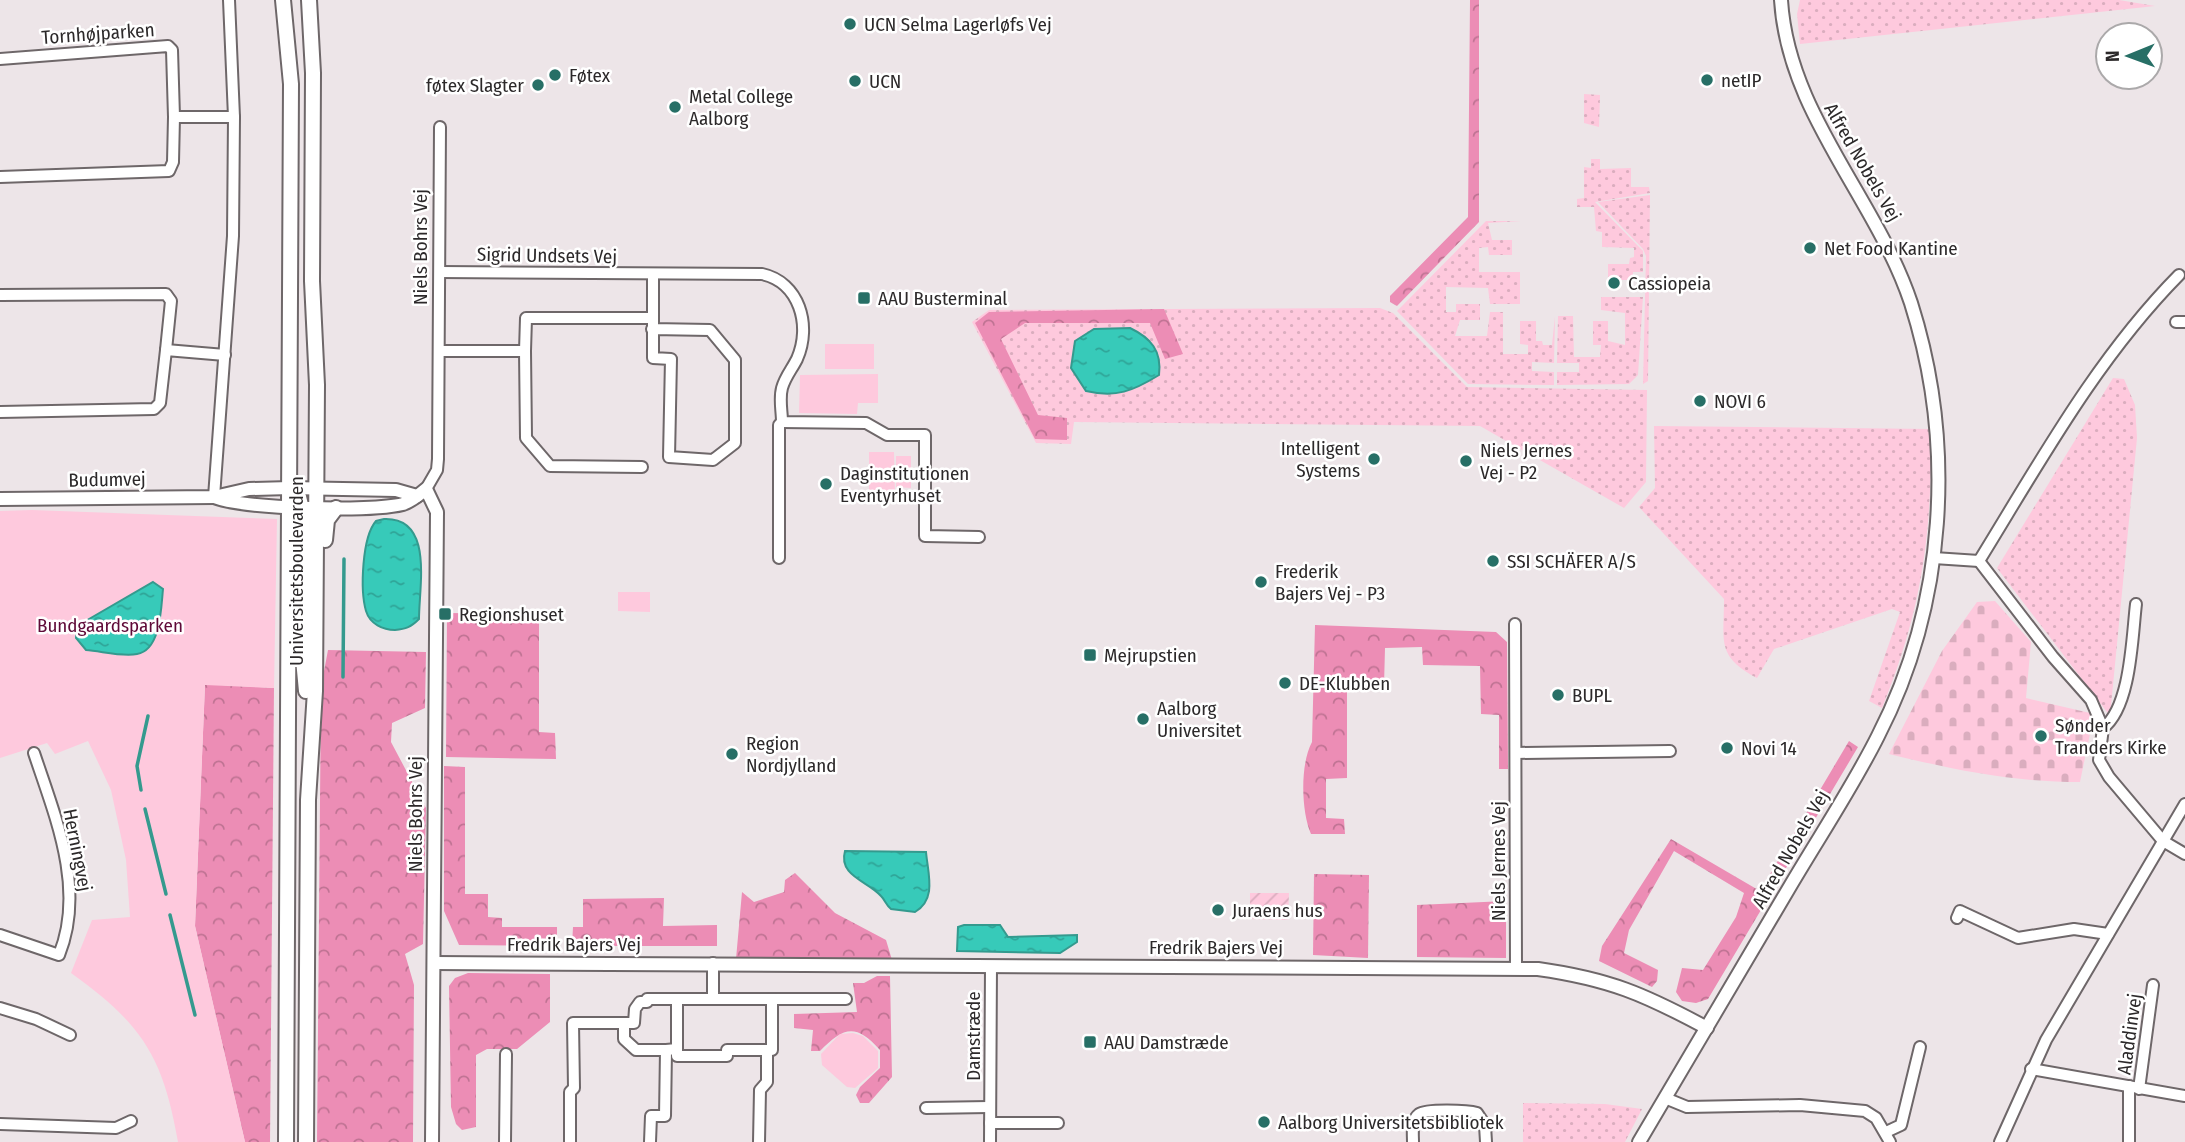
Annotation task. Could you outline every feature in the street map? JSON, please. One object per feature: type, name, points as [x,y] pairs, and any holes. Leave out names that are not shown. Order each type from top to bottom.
[{"type":"main road","name":"Universitetsboulevarden","points":[[284,0],[291,84],[295,488],[302,506],[315,691],[311,745],[306,1142]]},
{"type":"main road","name":"Universitetsboulevarden","points":[[286,1142],[302,506],[316,488],[317,385],[312,281],[313,73],[309,0]]},
{"type":"main road","points":[[312,281],[321,255],[317,0]]},
{"type":"main road","points":[[302,506],[302,649],[311,745]]},
{"type":"main road","points":[[315,691],[324,654],[325,529],[336,508]]},
{"type":"street","points":[[214,497],[233,236],[234,117],[229,0]]},
{"type":"street","name":"Alfred Nobels Vej","points":[[1639,1142],[1878,736],[1911,655],[1934,558],[1939,496],[1937,448],[1924,350],[1910,301],[1881,232],[1802,91],[1786,33],[1781,0]]},
{"type":"street","name":"Alfred Nobels Vej","points":[[1786,33],[1789,0]]},
{"type":"street","name":"Tornhøjparken","points":[[0,60],[100,49],[168,46],[172,50],[174,117],[173,162],[169,171],[0,177]]},
{"type":"street","points":[[174,117],[234,117]]},
{"type":"street","name":"Niels Bohrs Vej","points":[[432,1142],[437,512],[422,493],[438,470],[440,127]]},
{"type":"street","name":"Sigrid Undsets Vej","points":[[440,271],[762,274],[778,279],[791,290],[801,313],[801,345],[781,393],[779,558]]},
{"type":"street","points":[[642,467],[550,466],[526,438],[526,318],[652,324],[710,330],[736,360],[735,443],[713,460],[669,457],[671,359],[653,358],[652,324],[653,274]]},
{"type":"street","points":[[1979,561],[2086,389],[2146,308],[2179,275]]},
{"type":"street","points":[[0,295],[166,294],[171,301],[160,403],[154,410],[0,412]]},
{"type":"street","points":[[166,350],[225,355]]},
{"type":"street","points":[[439,351],[525,351]]},
{"type":"street","points":[[782,422],[866,423],[887,435],[925,435],[925,536],[979,537]]},
{"type":"street","points":[[295,488],[422,493]]},
{"type":"street","name":"Budumvej","points":[[0,499],[214,497],[249,489],[295,488]]},
{"type":"street","points":[[302,506],[336,508],[405,503],[422,493]]},
{"type":"street","name":"Budumvej","points":[[214,497],[250,505],[302,506]]},
{"type":"street","points":[[1934,558],[1979,561],[2053,657],[2091,700],[2103,728],[2099,760],[2109,778],[2163,841],[2185,854]]},
{"type":"street","points":[[2103,728],[2113,721],[2121,699],[2136,604]]},
{"type":"street","name":"Niels Jernes Vej","points":[[1515,624],[1516,968]]},
{"type":"street","points":[[1516,753],[1670,751]]},
{"type":"street","name":"Herningvej","points":[[0,934],[64,957],[71,915],[69,884],[56,817],[34,752]]},
{"type":"street","points":[[2000,1142],[2031,1069],[2185,804]]},
{"type":"street","points":[[1956,918],[1960,911],[2018,938],[2074,929],[2108,934]]},
{"type":"street","name":"Fredrik Bajers Vej","points":[[434,962],[1516,968],[1586,976],[1615,984],[1644,994],[1707,1028]]},
{"type":"street","points":[[713,963],[713,999]]},
{"type":"street","name":"Damstræde","points":[[990,966],[990,1142]]},
{"type":"street","name":"Aladdinvej","points":[[2129,1142],[2134,1087],[2153,985]]},
{"type":"street","points":[[570,1142],[573,1023],[635,1023],[635,1009],[640,1002],[647,1002],[647,999],[846,999]]},
{"type":"street","points":[[650,1142],[651,1116],[666,1116],[677,999]]},
{"type":"street","points":[[624,1023],[624,1038],[636,1050],[671,1049],[677,1055],[727,1056],[727,1050],[772,1050],[772,999]]},
{"type":"street","points":[[0,1008],[36,1019],[70,1034]]},
{"type":"street","points":[[1665,1098],[1687,1107],[1800,1105],[1866,1111],[1876,1118],[1888,1137],[1901,1125],[1920,1046]]},
{"type":"street","points":[[759,1142],[760,1090],[767,1082],[767,1050]]},
{"type":"street","points":[[505,1142],[506,1054]]},
{"type":"street","name":"Aladdinvej","points":[[2031,1069],[2185,1096]]},
{"type":"street","name":"Damstræde","points":[[926,1108],[989,1107]]},
{"type":"street","points":[[1413,1142],[1414,1122],[1419,1114],[1461,1111],[1481,1116],[1485,1125],[1486,1142]]},
{"type":"street","points":[[0,1124],[116,1128],[131,1121]]},
{"type":"street","points":[[990,1124],[1058,1123]]},
{"type":"green space","points":[[1470,0],[1479,0],[1479,222],[1397,306],[1390,302],[1390,296],[1468,217]]},
{"type":"green space","points":[[1800,0],[2119,0],[2155,6],[1800,44],[1797,14]]},
{"type":"green space","points":[[1584,94],[1600,95],[1599,127],[1584,123]]},
{"type":"green space","points":[[1591,159],[1600,159],[1600,169],[1631,168],[1631,187],[1649,187],[1650,193],[1595,202],[1643,251],[1643,272],[1633,272],[1633,280],[1608,280],[1608,264],[1629,264],[1630,258],[1634,257],[1634,248],[1602,247],[1602,232],[1596,231],[1594,207],[1577,207],[1577,199],[1584,198],[1584,167],[1591,168]]},
{"type":"green space","points":[[1650,195],[1648,381],[1643,384],[1646,256],[1643,249],[1598,202]]},
{"type":"green space","points":[[1486,221],[1521,221],[1488,223],[1492,240],[1512,240],[1512,255],[1489,255],[1488,247],[1479,248],[1479,272],[1520,272],[1520,304],[1490,304],[1488,288],[1446,287],[1446,312],[1456,312],[1456,304],[1480,304],[1480,320],[1460,320],[1455,336],[1487,336],[1490,312],[1503,312],[1503,354],[1528,354],[1528,345],[1520,344],[1520,321],[1536,321],[1536,341],[1542,341],[1543,345],[1552,345],[1555,316],[1554,363],[1532,362],[1532,371],[1554,372],[1554,385],[1468,384],[1397,311]]},
{"type":"green space","points":[[1601,297],[1643,297],[1638,375],[1629,384],[1557,385],[1557,372],[1579,372],[1579,363],[1557,363],[1558,316],[1573,316],[1574,357],[1600,357],[1601,345],[1593,345],[1593,321],[1608,321],[1608,341],[1625,345],[1625,313],[1601,310]]},
{"type":"green space","points":[[1380,308],[1393,313],[1467,387],[1647,390],[1646,482],[1624,508],[1480,426],[1074,422],[1071,444],[1036,443],[972,322],[989,310]]},
{"type":"green space","points":[[1164,309],[1183,354],[1165,359],[1150,323],[1025,323],[1001,339],[1038,415],[1067,418],[1067,440],[1035,439],[975,323],[989,312]]},
{"type":"green space","points":[[825,344],[874,344],[874,369],[825,369]]},
{"type":"green space","points":[[878,374],[878,403],[858,403],[857,414],[799,413],[800,375]]},
{"type":"green space","points":[[2113,378],[2124,379],[2135,405],[2137,438],[2110,716],[1997,568]]},
{"type":"green space","points":[[1654,426],[1931,429],[1929,503],[1922,571],[1907,638],[1882,708],[1869,701],[1900,612],[1892,609],[1774,649],[1757,678],[1729,655],[1724,637],[1724,599],[1639,507],[1655,488]]},
{"type":"green space","points":[[869,452],[894,452],[895,495],[869,495]]},
{"type":"green space","points":[[896,456],[911,456],[911,488],[896,487]]},
{"type":"green space","name":"Bundgaardsparken","points":[[0,511],[277,519],[274,688],[205,685],[195,926],[245,1142],[178,1142],[165,1086],[146,1044],[116,1009],[71,973],[92,920],[130,917],[126,860],[111,790],[88,741],[55,754],[47,743],[0,758]]},
{"type":"green space","points":[[618,592],[650,592],[650,612],[618,611]]},
{"type":"green space","points":[[1995,601],[2031,642],[2026,698],[2090,713],[2092,724],[2080,782],[1984,774],[1889,754],[1942,651],[1977,602]]},
{"type":"green space","points":[[447,613],[539,614],[539,732],[555,733],[556,759],[446,757]]},
{"type":"green space","points":[[1315,625],[1496,632],[1507,642],[1508,769],[1499,769],[1499,715],[1481,714],[1480,666],[1423,665],[1422,647],[1385,648],[1384,686],[1347,688],[1347,778],[1326,779],[1326,818],[1344,819],[1345,834],[1311,834],[1305,813],[1303,788],[1305,762],[1312,742]]},
{"type":"green space","points":[[328,650],[426,652],[425,708],[392,723],[391,742],[426,808],[423,944],[405,954],[414,985],[413,1142],[317,1142],[321,687]]},
{"type":"green space","points":[[205,684],[274,688],[270,1142],[245,1142],[195,926]]},
{"type":"green space","points":[[1849,741],[1858,747],[1708,999],[1696,1003],[1682,1001],[1676,992],[1682,968],[1703,970],[1736,917],[1744,893],[1674,851],[1629,930],[1624,953],[1658,970],[1657,981],[1652,987],[1599,961],[1602,946],[1671,839],[1760,891]]},
{"type":"green space","points":[[444,766],[465,767],[465,894],[488,894],[488,917],[502,918],[502,927],[557,927],[557,946],[459,945],[444,911]]},
{"type":"green space","points":[[795,873],[835,913],[886,940],[892,960],[736,959],[742,892],[754,902],[784,892],[785,880]]},
{"type":"green space","points":[[1314,874],[1369,875],[1368,958],[1313,955]]},
{"type":"green space","points":[[1250,893],[1289,893],[1288,920],[1250,919]]},
{"type":"green space","points":[[664,898],[663,926],[717,925],[717,946],[572,946],[573,927],[583,927],[583,899]]},
{"type":"green space","points":[[1506,901],[1506,958],[1417,957],[1417,905]]},
{"type":"green space","points":[[468,973],[550,974],[550,1022],[517,1049],[487,1049],[476,1055],[476,1127],[462,1130],[456,1124],[451,1107],[449,986],[455,978]]},
{"type":"green space","points":[[877,976],[890,976],[892,1077],[869,1103],[860,1103],[856,1095],[860,1087],[880,1068],[880,1050],[863,1035],[849,1031],[836,1037],[820,1051],[811,1051],[813,1030],[794,1028],[794,1014],[857,1012],[853,983],[864,983]]},
{"type":"green space","points":[[853,1033],[863,1036],[878,1051],[878,1068],[855,1088],[847,1087],[822,1065],[821,1054],[840,1034]]},
{"type":"green space","points":[[1523,1103],[1605,1104],[1642,1109],[1625,1142],[1523,1142]]},
{"type":"water","points":[[1130,328],[1154,346],[1159,359],[1159,375],[1124,392],[1106,394],[1086,391],[1071,368],[1075,341],[1094,329]]},
{"type":"water","points":[[376,521],[400,521],[411,529],[420,556],[419,619],[411,626],[399,630],[386,629],[374,623],[368,616],[364,602],[365,551],[371,529]]},
{"type":"water","points":[[153,582],[163,589],[158,627],[151,645],[145,651],[131,655],[86,650],[76,638],[77,626]]},
{"type":"water","points":[[845,851],[926,852],[930,885],[922,907],[915,912],[891,909],[875,891],[850,872],[844,859]]},
{"type":"water","points":[[1000,925],[1008,937],[1077,935],[1077,942],[1060,953],[957,951],[958,927]]},
{"type":"waterway","points":[[343,677],[344,559]]},
{"type":"waterway","points":[[141,790],[137,766],[148,716]]},
{"type":"waterway","points":[[145,809],[166,894]]},
{"type":"waterway","points":[[170,915],[195,1015]]},
{"type":"place","name":"UCN Selma Lagerløfs Vej","points":[[850,24]]},
{"type":"place","name":"Føtex","points":[[555,75]]},
{"type":"place","name":"netIP","points":[[1707,80]]},
{"type":"place","name":"UCN","points":[[855,81]]},
{"type":"place","name":"føtex Slagter","points":[[538,85]]},
{"type":"place","name":"Metal College Aalborg","points":[[675,107]]},
{"type":"place","name":"Net Food Kantine","points":[[1810,248]]},
{"type":"place","name":"Cassiopeia","points":[[1614,283]]},
{"type":"place","name":"AAU Busterminal","points":[[864,298]]},
{"type":"place","name":"NOVI 6","points":[[1700,401]]},
{"type":"place","name":"Intelligent Systems","points":[[1374,459]]},
{"type":"place","name":"Niels Jernes Vej - P2","points":[[1466,461]]},
{"type":"place","name":"Daginstitutionen Eventyrhuset","points":[[826,484]]},
{"type":"place","name":"SSI SCHÄFER A/S","points":[[1493,561]]},
{"type":"place","name":"Frederik Bajers Vej - P3","points":[[1261,582]]},
{"type":"place","name":"Regionshuset","points":[[445,614]]},
{"type":"place","name":"Mejrupstien","points":[[1090,655]]},
{"type":"place","name":"DE-Klubben","points":[[1285,683]]},
{"type":"place","name":"BUPL","points":[[1558,695]]},
{"type":"place","name":"Aalborg Universitet","points":[[1143,719]]},
{"type":"place","name":"Sønder Tranders Kirke","points":[[2041,736]]},
{"type":"place","name":"Novi 14","points":[[1727,748]]},
{"type":"place","name":"Region Nordjylland","points":[[732,754]]},
{"type":"place","name":"Juraens hus","points":[[1218,910]]},
{"type":"place","name":"AAU Damstræde","points":[[1090,1042]]},
{"type":"place","name":"Aalborg Universitetsbibliotek","points":[[1264,1122]]}]
